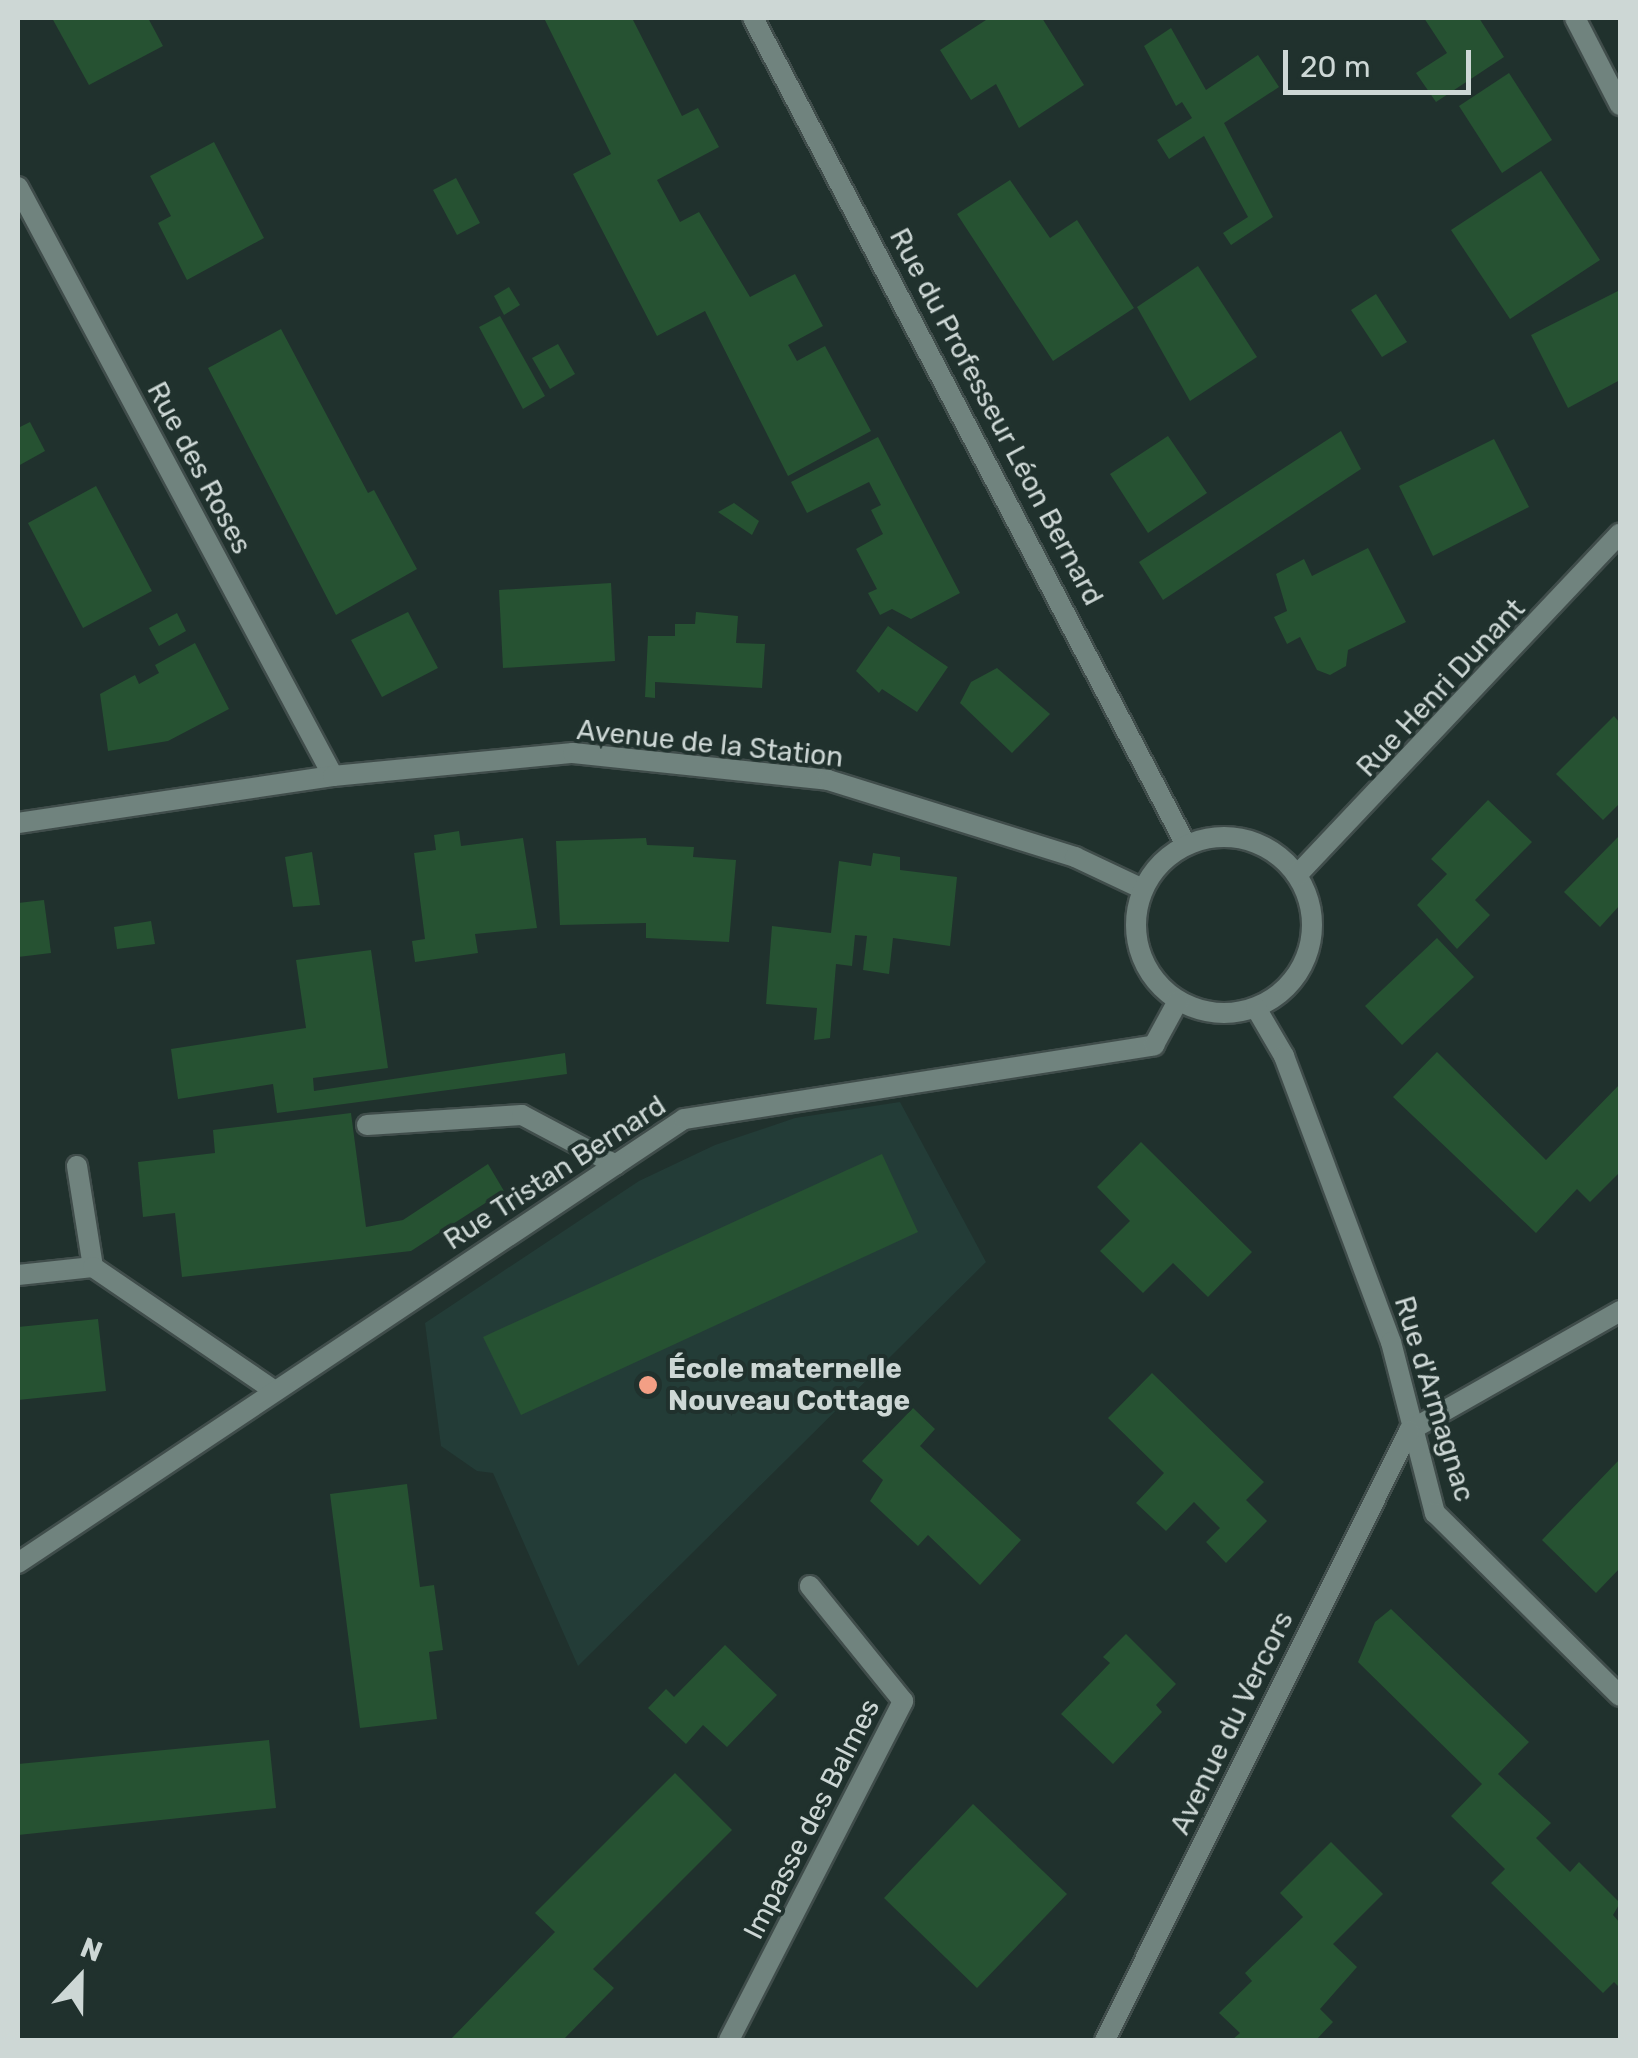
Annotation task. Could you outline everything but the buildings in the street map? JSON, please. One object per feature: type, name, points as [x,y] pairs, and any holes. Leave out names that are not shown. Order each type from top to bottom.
[{"type":"street","name":"Rue du Professeur Léon Bernard","points":[[753,18],[1186,845]]},
{"type":"street","points":[[1575,18],[1620,105]]},
{"type":"street","name":"Rue des Roses","points":[[18,186],[333,776]]},
{"type":"street","name":"Rue Henri Dunant","points":[[1297,876],[1620,533]]},
{"type":"street","name":"Avenue de la Station","points":[[18,823],[333,776],[573,753],[828,780],[1075,857],[1143,889]]},
{"type":"street","points":[[1235,837],[1280,857],[1297,876],[1313,926],[1309,952],[1288,985],[1256,1008],[1230,1014],[1178,1001],[1144,964],[1136,939],[1143,889],[1153,871],[1186,845],[1235,837]]},
{"type":"street","name":"Rue Tristan Bernard","points":[[18,1562],[684,1119],[1154,1045],[1178,1001]]},
{"type":"street","name":"Rue d'Armagnac","points":[[1256,1008],[1284,1056],[1391,1342],[1409,1431],[1434,1513],[1620,1696]]},
{"type":"street","points":[[367,1124],[522,1115],[616,1164]]},
{"type":"street","points":[[77,1166],[93,1268]]},
{"type":"street","points":[[18,1275],[93,1268],[274,1391]]},
{"type":"street","points":[[1409,1431],[1497,1387],[1620,1310]]},
{"type":"street","name":"Avenue du Vercors","points":[[1104,2040],[1409,1431]]},
{"type":"street","name":"Impasse des Balmes","points":[[729,2040],[903,1701],[810,1586]]},
{"type":"shaded area","name":"École maternelle Nouveau Cottage","points":[[900,1102],[986,1262],[578,1666],[493,1473],[477,1471],[441,1446],[425,1323],[639,1181],[715,1145],[795,1118]]},
{"type":"place","name":"École maternelle Nouveau Cottage","points":[[648,1385]]}]
